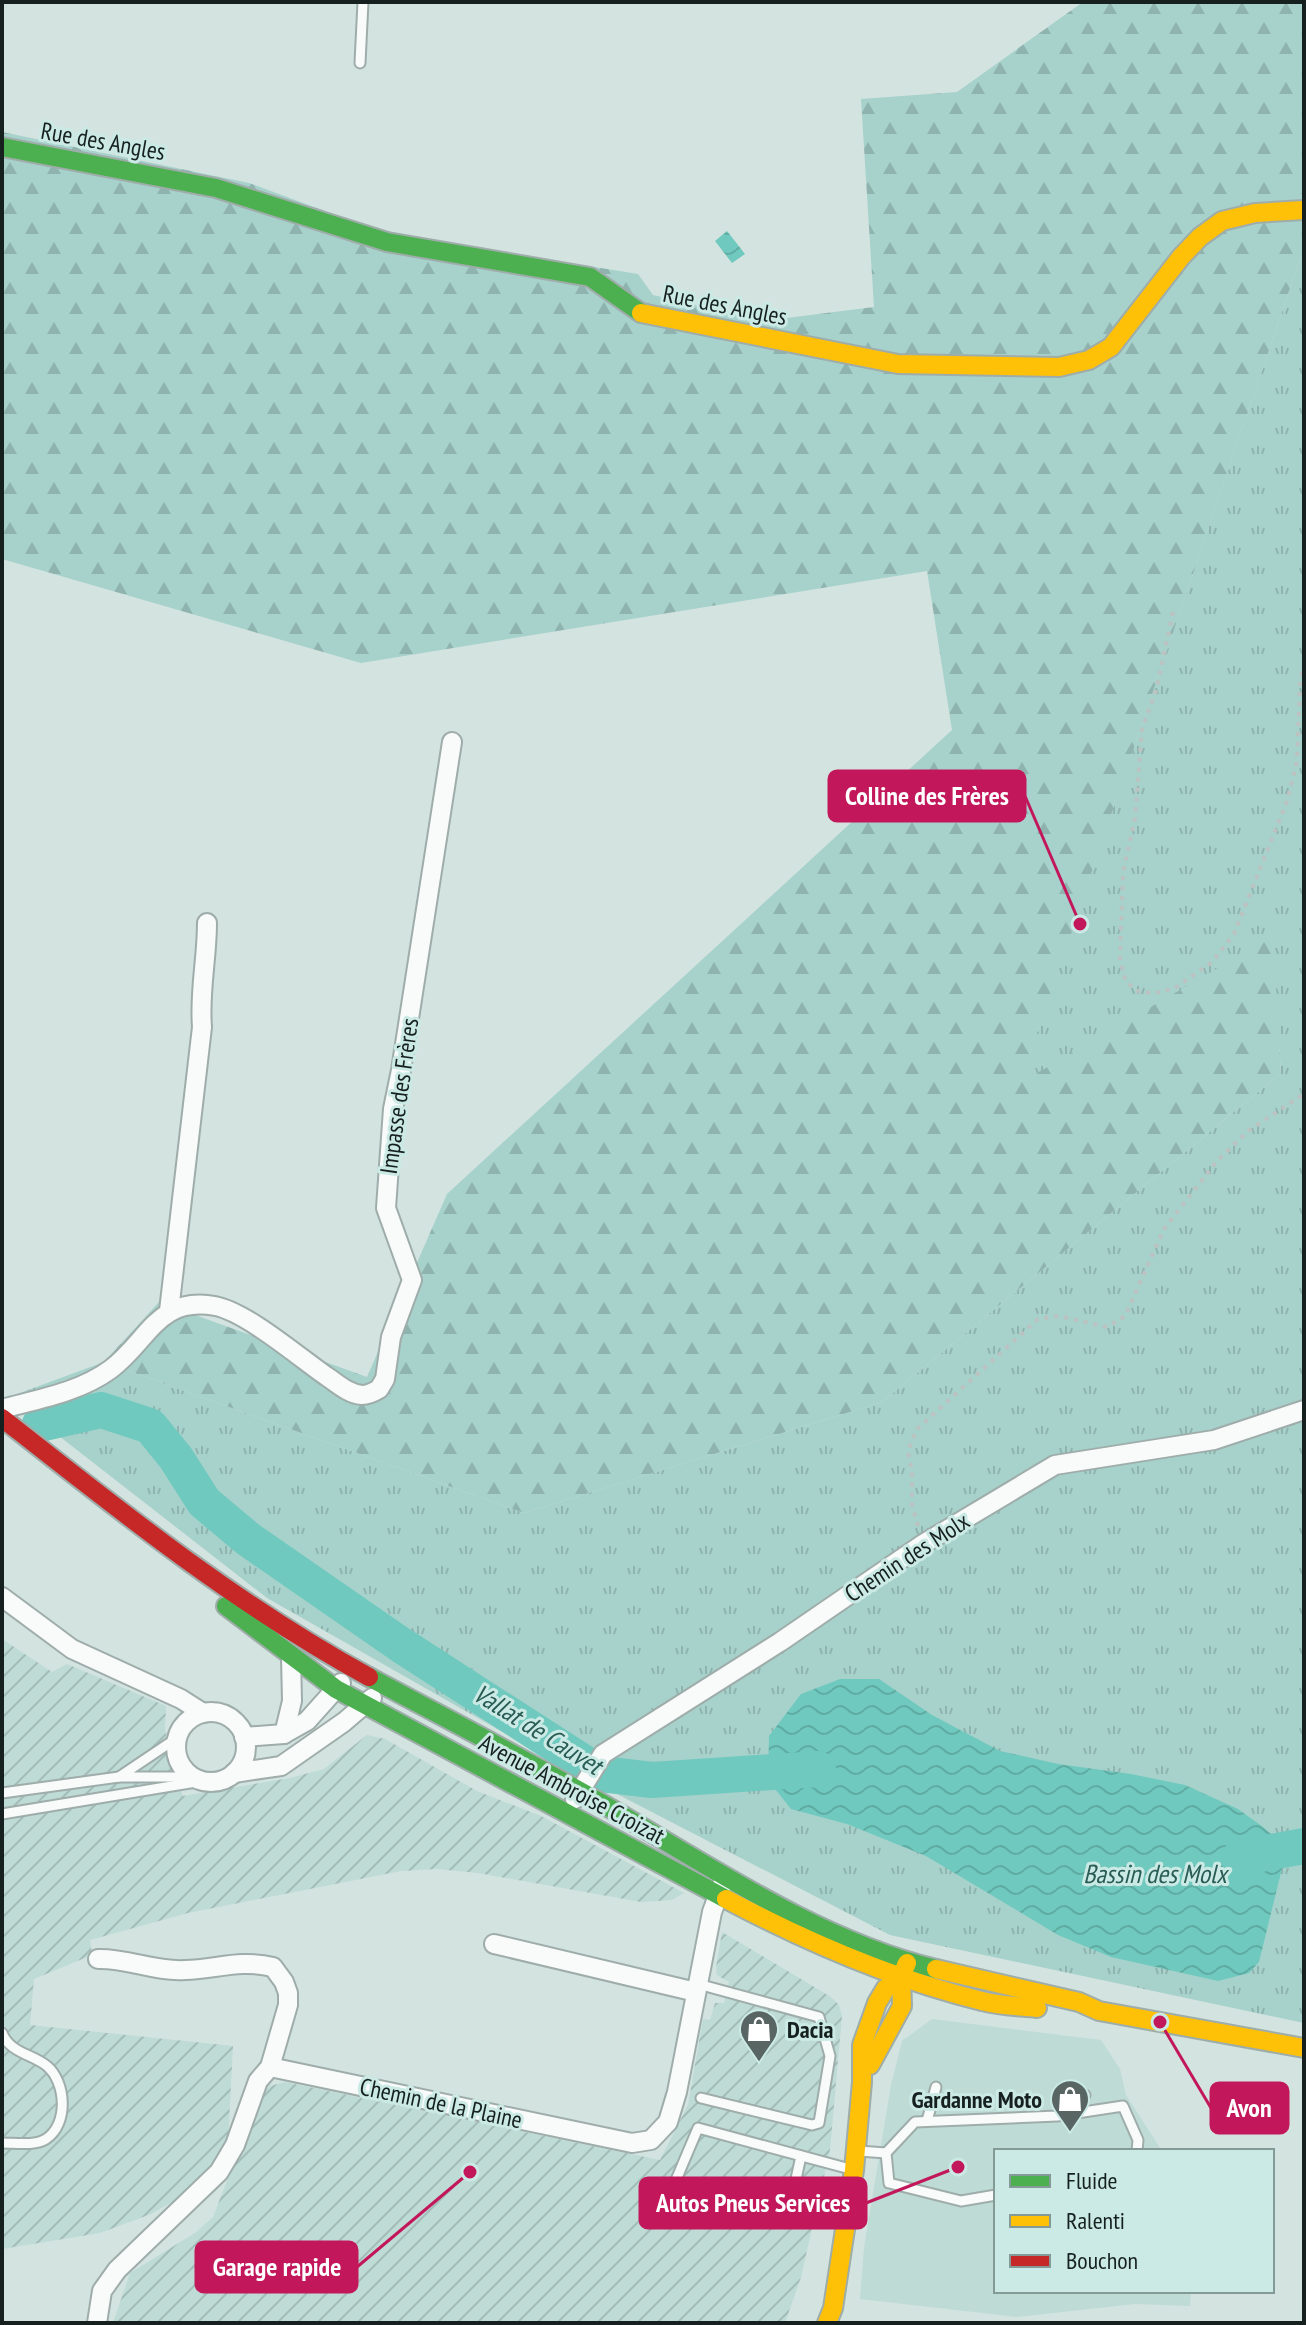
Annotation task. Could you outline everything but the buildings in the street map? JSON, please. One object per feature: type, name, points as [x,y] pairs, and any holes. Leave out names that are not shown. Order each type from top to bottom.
[{"type":"main road","name":"Rue des Angles","points":[[2,147],[216,188],[387,242],[590,277],[640,313],[898,364],[1059,367],[1089,360],[1111,347],[1181,257],[1222,221],[1255,213],[1304,210]]},
{"type":"main road","name":"Avenue Ambroise Croizat","points":[[2,1418],[166,1547],[353,1668],[385,1686],[588,1776],[726,1877],[904,1970]]},
{"type":"main road","name":"Avenue Ambroise Croizat","points":[[166,1547],[224,1604],[336,1689],[789,1933],[904,1970]]},
{"type":"main road","points":[[827,2323],[833,2308],[854,2170],[862,2045],[877,2003],[886,1988],[904,1970],[985,2002],[1078,2014],[1099,2011],[1304,2048]]},
{"type":"street","name":"Impasse des Frères","points":[[169,1311],[188,1305],[218,1306],[262,1329],[349,1391],[364,1395],[379,1389],[385,1379],[391,1337],[412,1280],[386,1208],[393,1109],[452,742]]},
{"type":"street","points":[[2,1409],[77,1388],[111,1369],[169,1311],[202,1027],[200,1001],[207,951],[207,923]]},
{"type":"street","name":"Chemin des Molx","points":[[568,1812],[603,1754],[780,1642],[923,1544],[1055,1465],[1214,1440],[1304,1410]]},
{"type":"street","points":[[3,1598],[72,1649],[181,1699],[203,1713],[224,1714],[233,1720],[244,1737],[244,1757],[234,1773]]},
{"type":"street","points":[[284,1734],[292,1701],[291,1657]]},
{"type":"street","points":[[244,1737],[284,1734],[307,1721],[353,1668]]},
{"type":"street","points":[[203,1713],[186,1722],[177,1738],[178,1760],[197,1779],[224,1779],[234,1773],[281,1766],[365,1705],[385,1686]]},
{"type":"street","name":"Chemin de la Plaine","points":[[270,2067],[632,2143],[651,2140],[668,2122],[677,2092],[717,1896],[726,1877]]},
{"type":"street","points":[[494,1944],[697,1988]]},
{"type":"street","points":[[97,2323],[102,2291],[117,2270],[219,2172],[235,2145],[258,2081],[270,2067],[288,2005],[284,1982],[273,1967],[253,1962],[185,1970],[148,1968],[113,1959],[98,1959]]},
{"type":"lane","points":[[360,63],[363,2]]},
{"type":"lane","points":[[119,1777],[177,1738]]},
{"type":"lane","points":[[2,1793],[119,1777],[197,1779]]},
{"type":"lane","points":[[2,1814],[197,1779]]},
{"type":"lane","points":[[697,1988],[819,2017],[830,2056],[819,2123],[812,2125],[701,2098]]},
{"type":"lane","points":[[2,2033],[13,2048],[47,2066],[57,2079],[63,2101],[60,2121],[46,2139],[29,2143],[2,2143]]},
{"type":"lane","points":[[927,2121],[936,2087]]},
{"type":"lane","points":[[1075,2114],[1085,2095]]},
{"type":"lane","points":[[994,2195],[961,2201],[889,2183],[886,2153],[915,2122],[1075,2114],[1123,2106],[1138,2140],[1137,2149]]},
{"type":"lane","points":[[676,2180],[698,2128],[854,2170]]},
{"type":"lane","points":[[855,2150],[886,2153]]},
{"type":"lane","points":[[791,2202],[801,2156]]},
{"type":"path","points":[[1173,612],[1156,691],[1142,729],[1135,818],[1123,873],[1120,959],[1126,982],[1139,992],[1155,993],[1175,988],[1212,962],[1234,934],[1287,801],[1297,761],[1300,683],[1304,664]]},
{"type":"path","points":[[923,1544],[912,1505],[912,1472],[908,1452],[916,1430],[1038,1319],[1059,1316],[1107,1327],[1125,1316],[1164,1229],[1217,1161],[1248,1131],[1304,1094]]},
{"type":"shaded area","points":[[2,1639],[52,1672],[67,1664],[166,1706],[165,1728],[170,1766],[183,1796],[290,1778],[324,1769],[367,1735],[385,1739],[477,1791],[541,1816],[684,1893],[672,1900],[641,1902],[478,1873],[437,1869],[401,1871],[188,1913],[90,1940],[92,1955],[34,1979],[30,2025],[233,2046],[228,2143],[213,2170],[197,2188],[151,2214],[100,2233],[2,2249]]},
{"type":"shaded area","points":[[722,1932],[831,1997],[839,2005],[842,2016],[830,2150],[801,2277],[785,2323],[113,2323],[130,2273],[195,2233],[213,2217],[260,2095],[270,2086],[285,2082],[660,2160],[688,2105],[703,2019],[710,2020],[715,2003],[724,2003],[729,1982],[717,1975],[716,1967]]},
{"type":"shaded area","points":[[932,2019],[1101,2040],[1120,2069],[1126,2095],[1161,2149],[994,2149],[994,2293],[1191,2293],[1190,2306],[1135,2304],[1017,2317],[860,2299],[864,2248],[891,2085],[902,2041]]},
{"type":"green space","points":[[1083,2],[1304,2],[1304,247],[1020,1083],[1273,936],[1281,1073],[882,1402],[524,1513],[104,1362],[159,1302],[367,1377],[447,1194],[952,730],[927,571],[361,663],[2,559],[2,132],[249,183],[384,233],[638,274],[653,295],[763,321],[874,307],[861,99],[957,92]]},
{"type":"green space","points":[[1304,247],[1304,2023],[890,1935],[559,1764],[267,1598],[9,1397],[104,1362],[524,1513],[882,1402],[1281,1073],[1272,937],[1019,1085]]},
{"type":"water","points":[[727,231],[745,254],[732,263],[715,241]]},
{"type":"water","name":"Bassin des Molx","points":[[840,1679],[879,1679],[932,1715],[1000,1751],[1185,1785],[1238,1809],[1287,1848],[1259,1962],[1249,1973],[1218,1981],[1111,1957],[1058,1935],[926,1856],[847,1824],[791,1809],[768,1780],[769,1736],[801,1694]]},
{"type":"waterway","name":"Vallat de Cauvet","points":[[40,1424],[101,1410],[150,1426],[176,1458],[204,1502],[248,1539],[401,1645],[601,1774],[652,1780],[818,1769]]},
{"type":"waterway","name":"Vallat de Cauvet","points":[[1239,1858],[1304,1846]]},
{"type":"traffic: fast","points":[[2,147],[216,188],[387,242],[590,277],[641,313]]},
{"type":"traffic: fast","points":[[226,1606],[336,1689],[726,1899]]},
{"type":"traffic: fast","points":[[369,1677],[585,1794],[811,1923],[894,1957],[936,1969]]},
{"type":"traffic: slow","points":[[641,313],[898,364],[1059,367],[1089,360],[1111,347],[1181,257],[1200,237],[1222,221],[1255,213],[1304,210]]},
{"type":"traffic: slow","points":[[726,1899],[819,1944],[915,1982],[989,2003],[1037,2008]]},
{"type":"traffic: slow","points":[[827,2323],[833,2308],[854,2170],[862,2045],[877,2003],[886,1988],[901,1977],[907,1963]]},
{"type":"traffic: slow","points":[[936,1969],[1079,2002],[1099,2011],[1304,2048]]},
{"type":"traffic: slow","points":[[870,2065],[902,2006],[901,1977]]},
{"type":"traffic: jam","points":[[2,1418],[135,1522],[226,1588],[369,1677]]},
{"type":"place","name":"Colline des Frères","points":[[1080,924]]},
{"type":"place","name":"Avon","points":[[1160,2022]]},
{"type":"place","name":"Dacia","points":[[759,2063]]},
{"type":"place","name":"Gardanne Moto","points":[[1070,2133]]},
{"type":"place","name":"Autos Pneus Services","points":[[958,2167]]},
{"type":"place","name":"Garage rapide","points":[[470,2172]]}]
